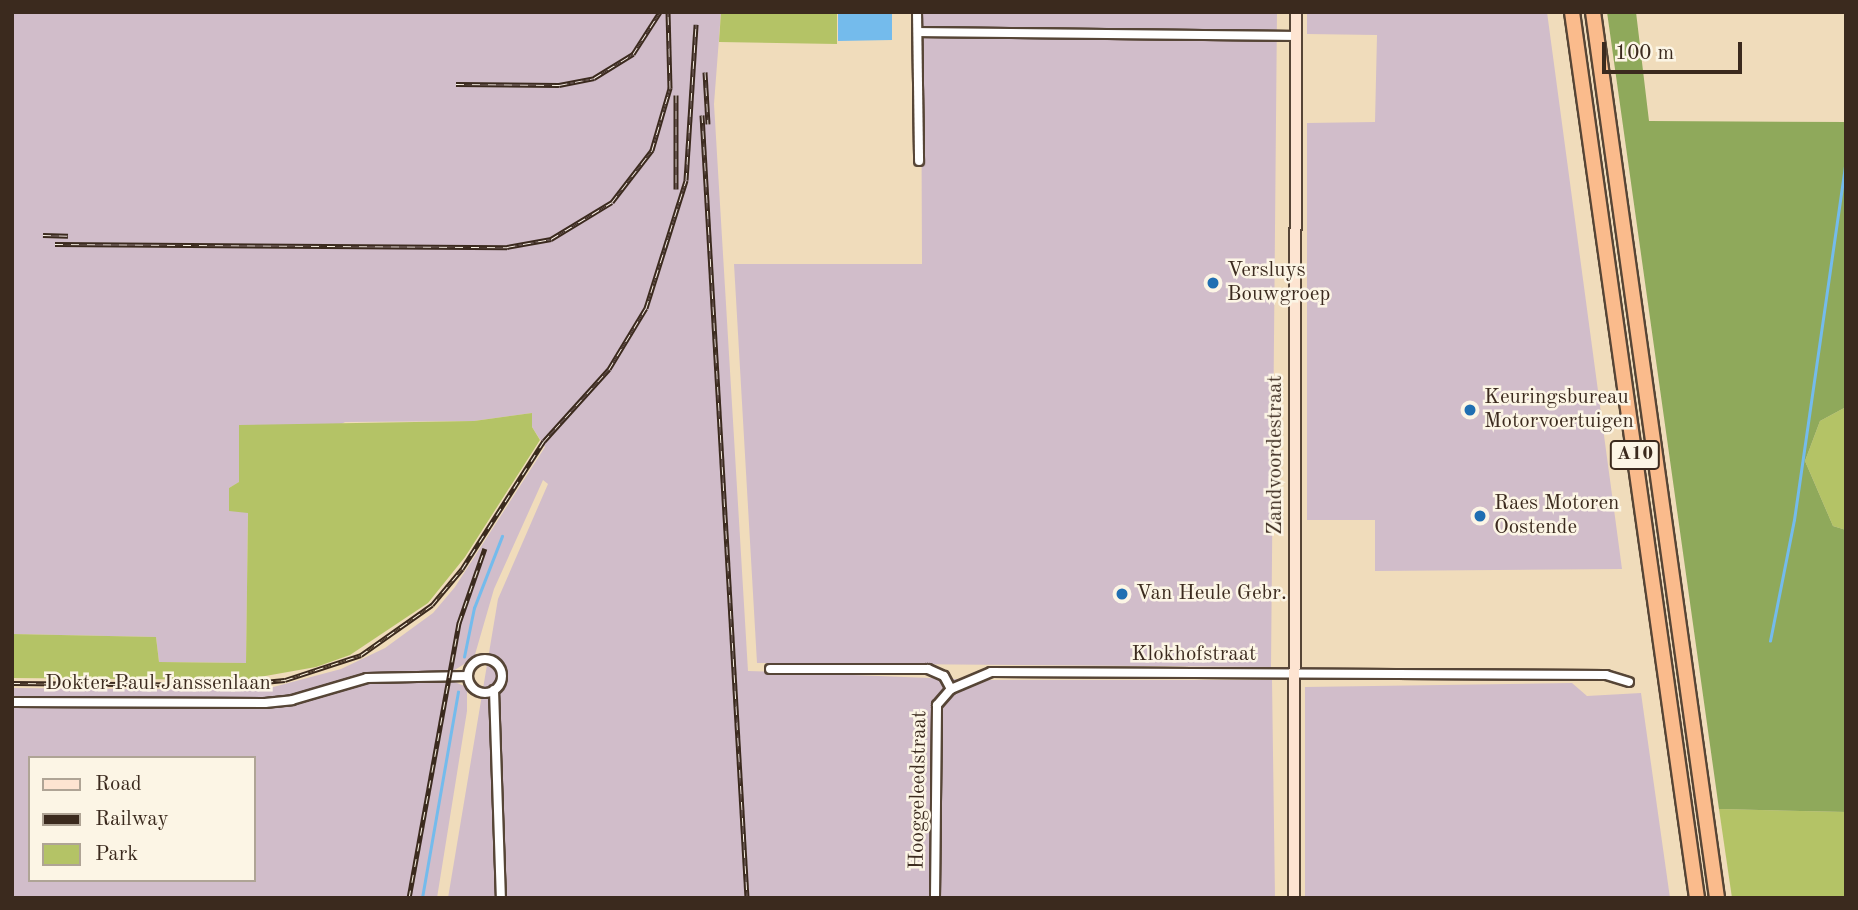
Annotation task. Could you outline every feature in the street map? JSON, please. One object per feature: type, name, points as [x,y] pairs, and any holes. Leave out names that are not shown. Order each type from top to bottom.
[{"type":"highway","name":"A10","points":[[1570,12],[1697,898]]},
{"type":"highway","name":"A10","points":[[1593,12],[1717,898]]},
{"type":"main road","name":"Zandvoordestraat","points":[[1294,898],[1296,12]]},
{"type":"street","points":[[918,12],[919,161]]},
{"type":"street","points":[[918,32],[1296,36]]},
{"type":"street","name":"Dokter Paul Janssenlaan","points":[[468,676],[476,661],[490,660],[500,670],[494,690],[501,898]]},
{"type":"street","points":[[770,669],[928,669],[944,676],[951,689]]},
{"type":"street","name":"Klokhofstraat","points":[[951,689],[991,672],[1606,675],[1629,682]]},
{"type":"street","name":"Dokter Paul Janssenlaan","points":[[468,676],[477,691],[494,690]]},
{"type":"street","name":"Dokter Paul Janssenlaan","points":[[12,702],[265,703],[292,700],[367,678],[468,676]]},
{"type":"street","name":"Hooggeleedstraat","points":[[935,898],[937,705],[951,689]]},
{"type":"shaded area","points":[[12,12],[721,12],[714,104],[748,671],[982,680],[1272,680],[1275,898],[448,898],[498,599],[548,484],[543,480],[494,589],[474,658],[453,671],[452,681],[467,687],[467,711],[437,898],[12,898],[12,688],[262,690],[341,669],[385,648],[433,613],[455,587],[545,447],[532,427],[532,413],[474,421],[345,422],[229,488],[229,510],[248,512],[246,663],[159,662],[156,637],[12,634]]},
{"type":"shaded area","points":[[921,12],[1277,12],[1271,667],[757,663],[734,264],[922,264]]},
{"type":"shaded area","points":[[1307,12],[1547,12],[1622,569],[1375,571],[1375,520],[1307,520],[1307,123],[1375,122],[1377,35],[1307,34]]},
{"type":"shaded area","points":[[1572,683],[1587,696],[1641,693],[1670,898],[1305,898],[1305,687]]},
{"type":"green space","points":[[721,12],[837,12],[837,44],[719,42]]},
{"type":"green space","points":[[1607,12],[1636,12],[1649,121],[1846,122],[1846,407],[1820,421],[1805,461],[1833,526],[1846,530],[1846,812],[1719,809]]},
{"type":"green space","points":[[1846,407],[1846,530],[1833,526],[1805,461],[1820,421]]},
{"type":"green space","points":[[532,413],[532,427],[540,440],[465,557],[428,603],[350,655],[316,667],[243,680],[12,678],[12,634],[156,637],[159,662],[246,663],[248,513],[229,511],[229,488],[239,482],[239,425],[474,421]]},
{"type":"green space","points":[[1719,809],[1846,812],[1846,898],[1732,898]]},
{"type":"water","points":[[838,12],[892,12],[892,40],[838,41]]},
{"type":"waterway","points":[[1770,641],[1794,520],[1846,160]]},
{"type":"waterway","points":[[464,657],[474,608],[502,536]]},
{"type":"waterway","points":[[422,898],[458,692]]},
{"type":"railway","points":[[456,84],[559,85],[594,78],[633,54],[660,12]]},
{"type":"railway","points":[[55,244],[507,247],[551,239],[612,202],[652,150],[670,88],[668,12]]},
{"type":"railway","points":[[12,683],[233,685],[285,680],[361,655],[432,605],[462,569],[544,441],[609,369],[646,308],[686,180],[696,24]]},
{"type":"railway","points":[[705,72],[708,124]]},
{"type":"railway","points":[[676,95],[676,189]]},
{"type":"railway","points":[[702,115],[747,898]]},
{"type":"railway","points":[[43,235],[68,236]]},
{"type":"railway","points":[[409,898],[459,623],[485,548]]},
{"type":"place","name":"Versluys Bouwgroep","points":[[1213,283]]},
{"type":"place","name":"Keuringsbureau Motorvoertuigen","points":[[1470,410]]},
{"type":"place","name":"Raes Motoren Oostende","points":[[1480,516]]},
{"type":"place","name":"Van Heule Gebr.","points":[[1122,594]]}]
